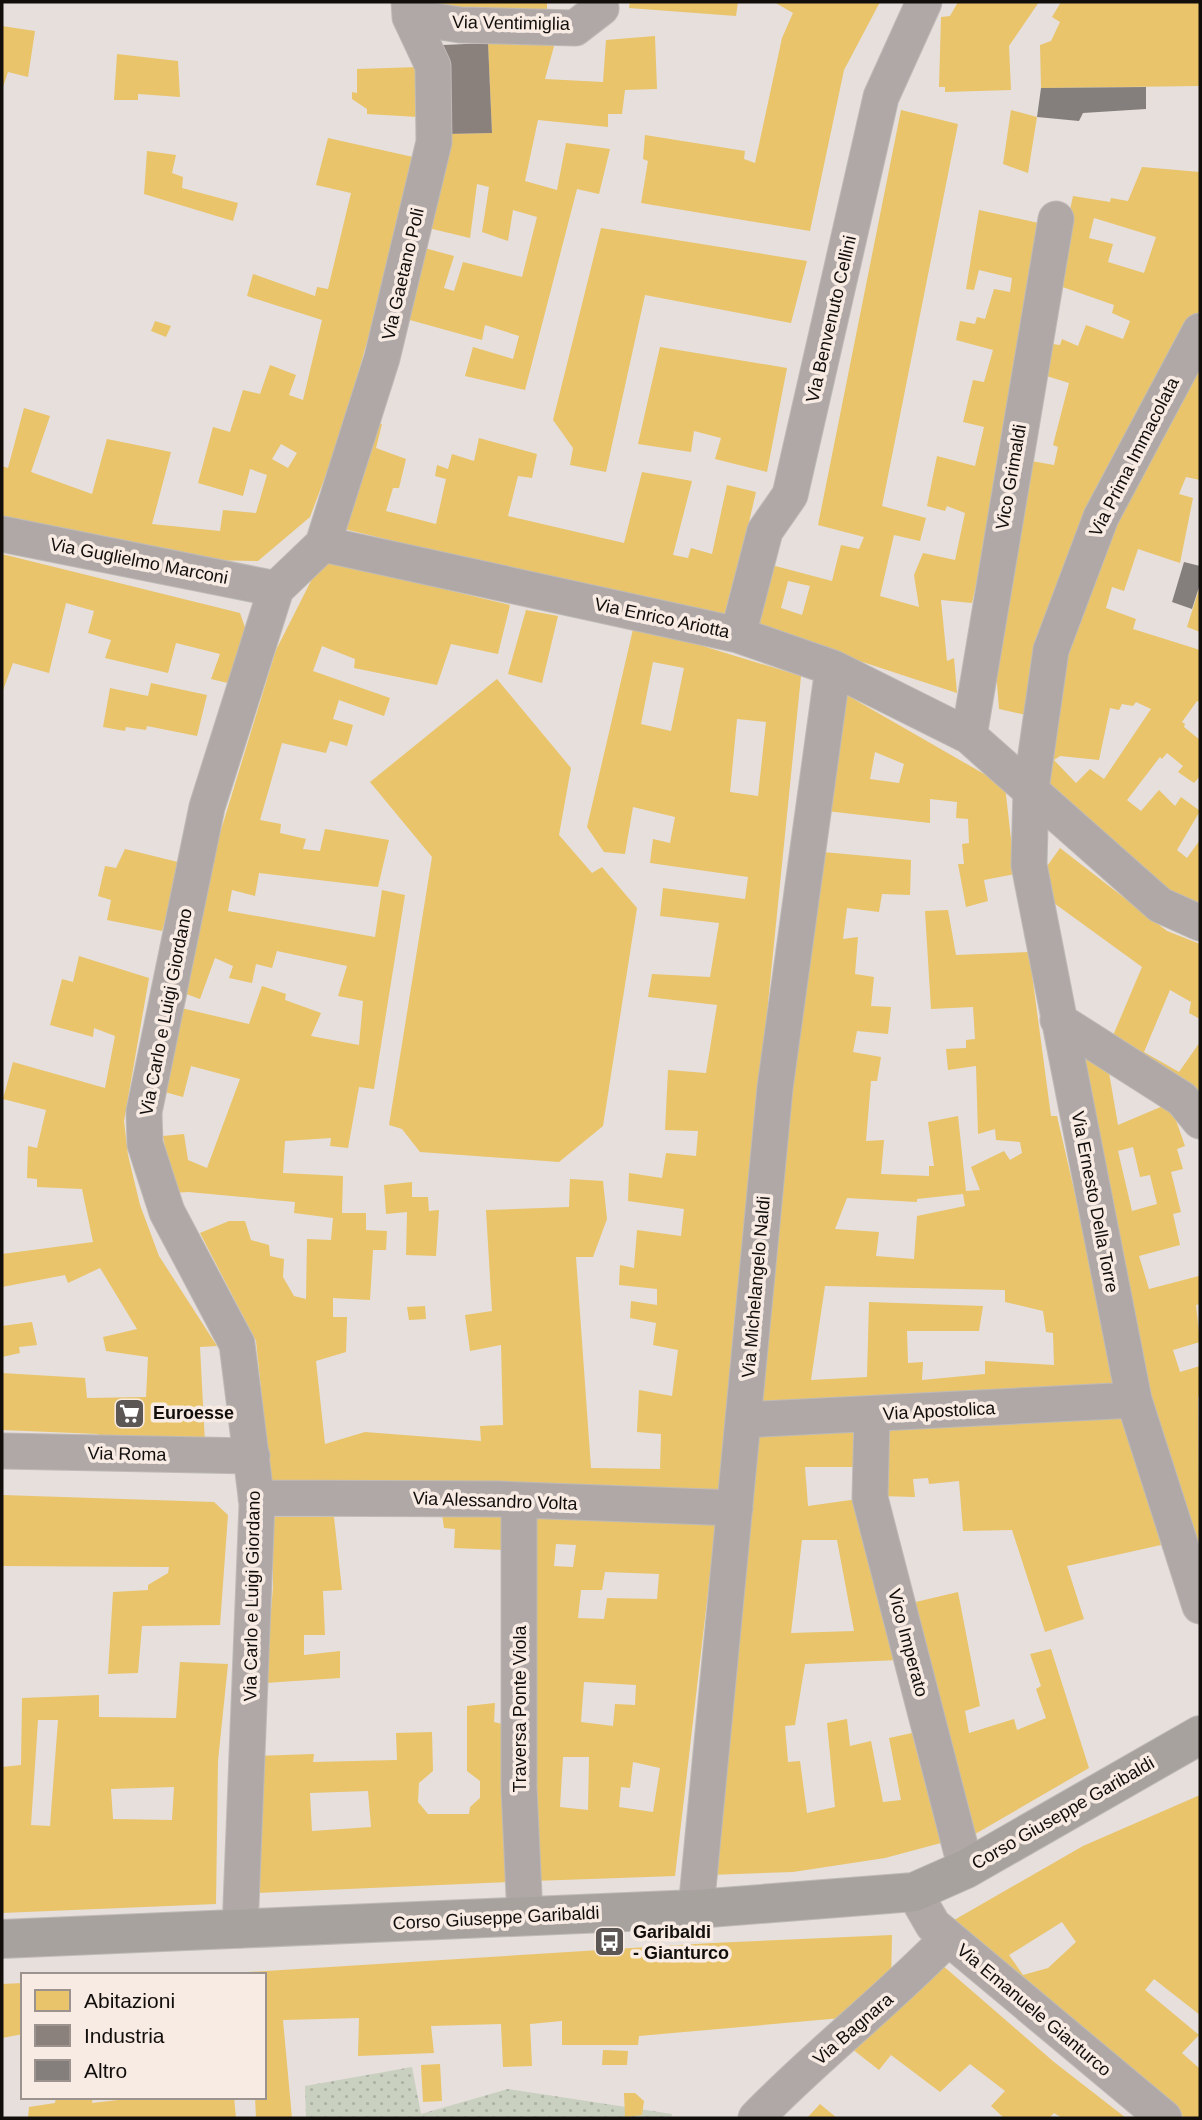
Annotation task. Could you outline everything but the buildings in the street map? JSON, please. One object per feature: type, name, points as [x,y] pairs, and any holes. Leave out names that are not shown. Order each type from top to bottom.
[{"type":"main road","name":"Corso Giuseppe Garibaldi","points":[[2,1939],[696,1909],[914,1892],[966,1869],[1200,1735]]},
{"type":"street","name":"Via Ventimiglia","points":[[409,9],[460,24],[575,28],[601,8],[600,2]]},
{"type":"street","name":"Via Benvenuto Cellini","points":[[738,635],[765,531],[790,495],[881,97],[924,2]]},
{"type":"street","name":"Via Gaetano Poli","points":[[323,544],[382,358],[434,142],[433,66],[409,9]]},
{"type":"street","name":"Vico Grimaldi","points":[[969,736],[1056,219]]},
{"type":"street","name":"Via Prima Immacolata","points":[[1031,789],[1051,650],[1101,517],[1200,331]]},
{"type":"street","name":"Via Guglielmo Marconi","points":[[2,534],[276,589]]},
{"type":"street","name":"Via Enrico Ariotta","points":[[323,544],[738,635],[833,668],[969,736],[1160,905],[1200,923]]},
{"type":"street","points":[[276,589],[323,544]]},
{"type":"street","name":"Via Carlo e Luigi Giordano","points":[[240,1930],[256,1498],[237,1344],[167,1212],[145,1143],[144,1112],[207,807],[276,589]]},
{"type":"street","name":"Via Michelangelo Naldi","points":[[696,1909],[775,1088],[833,668]]},
{"type":"street","name":"Via Ernesto Della Torre","points":[[1031,789],[1029,865],[1134,1400],[1200,1606]]},
{"type":"street","points":[[1058,1020],[1182,1099],[1200,1121]]},
{"type":"street","name":"Via Apostolica","points":[[744,1420],[1134,1400]]},
{"type":"street","name":"Vico Imperato","points":[[872,1415],[870,1499],[966,1869]]},
{"type":"street","name":"Via Roma","points":[[2,1451],[251,1456]]},
{"type":"street","name":"Via Alessandro Volta","points":[[256,1498],[735,1507]]},
{"type":"street","name":"Traversa Ponte Viola","points":[[519,1502],[519,1788],[526,1917]]},
{"type":"street","name":"Via Emanuele Gianturco","points":[[914,1892],[933,1925],[1164,2118]]},
{"type":"street","name":"Via Bagnara","points":[[756,2118],[782,2091],[906,1982],[948,1938]]},
{"type":"green space","points":[[412,2067],[421,2114],[508,2089],[672,2114],[671,2118],[306,2118],[305,2086]]},
{"type":"place","name":"Euroesse","points":[[130,1413]]},
{"type":"place","name":"Garibaldi - Gianturco","points":[[610,1942]]}]
